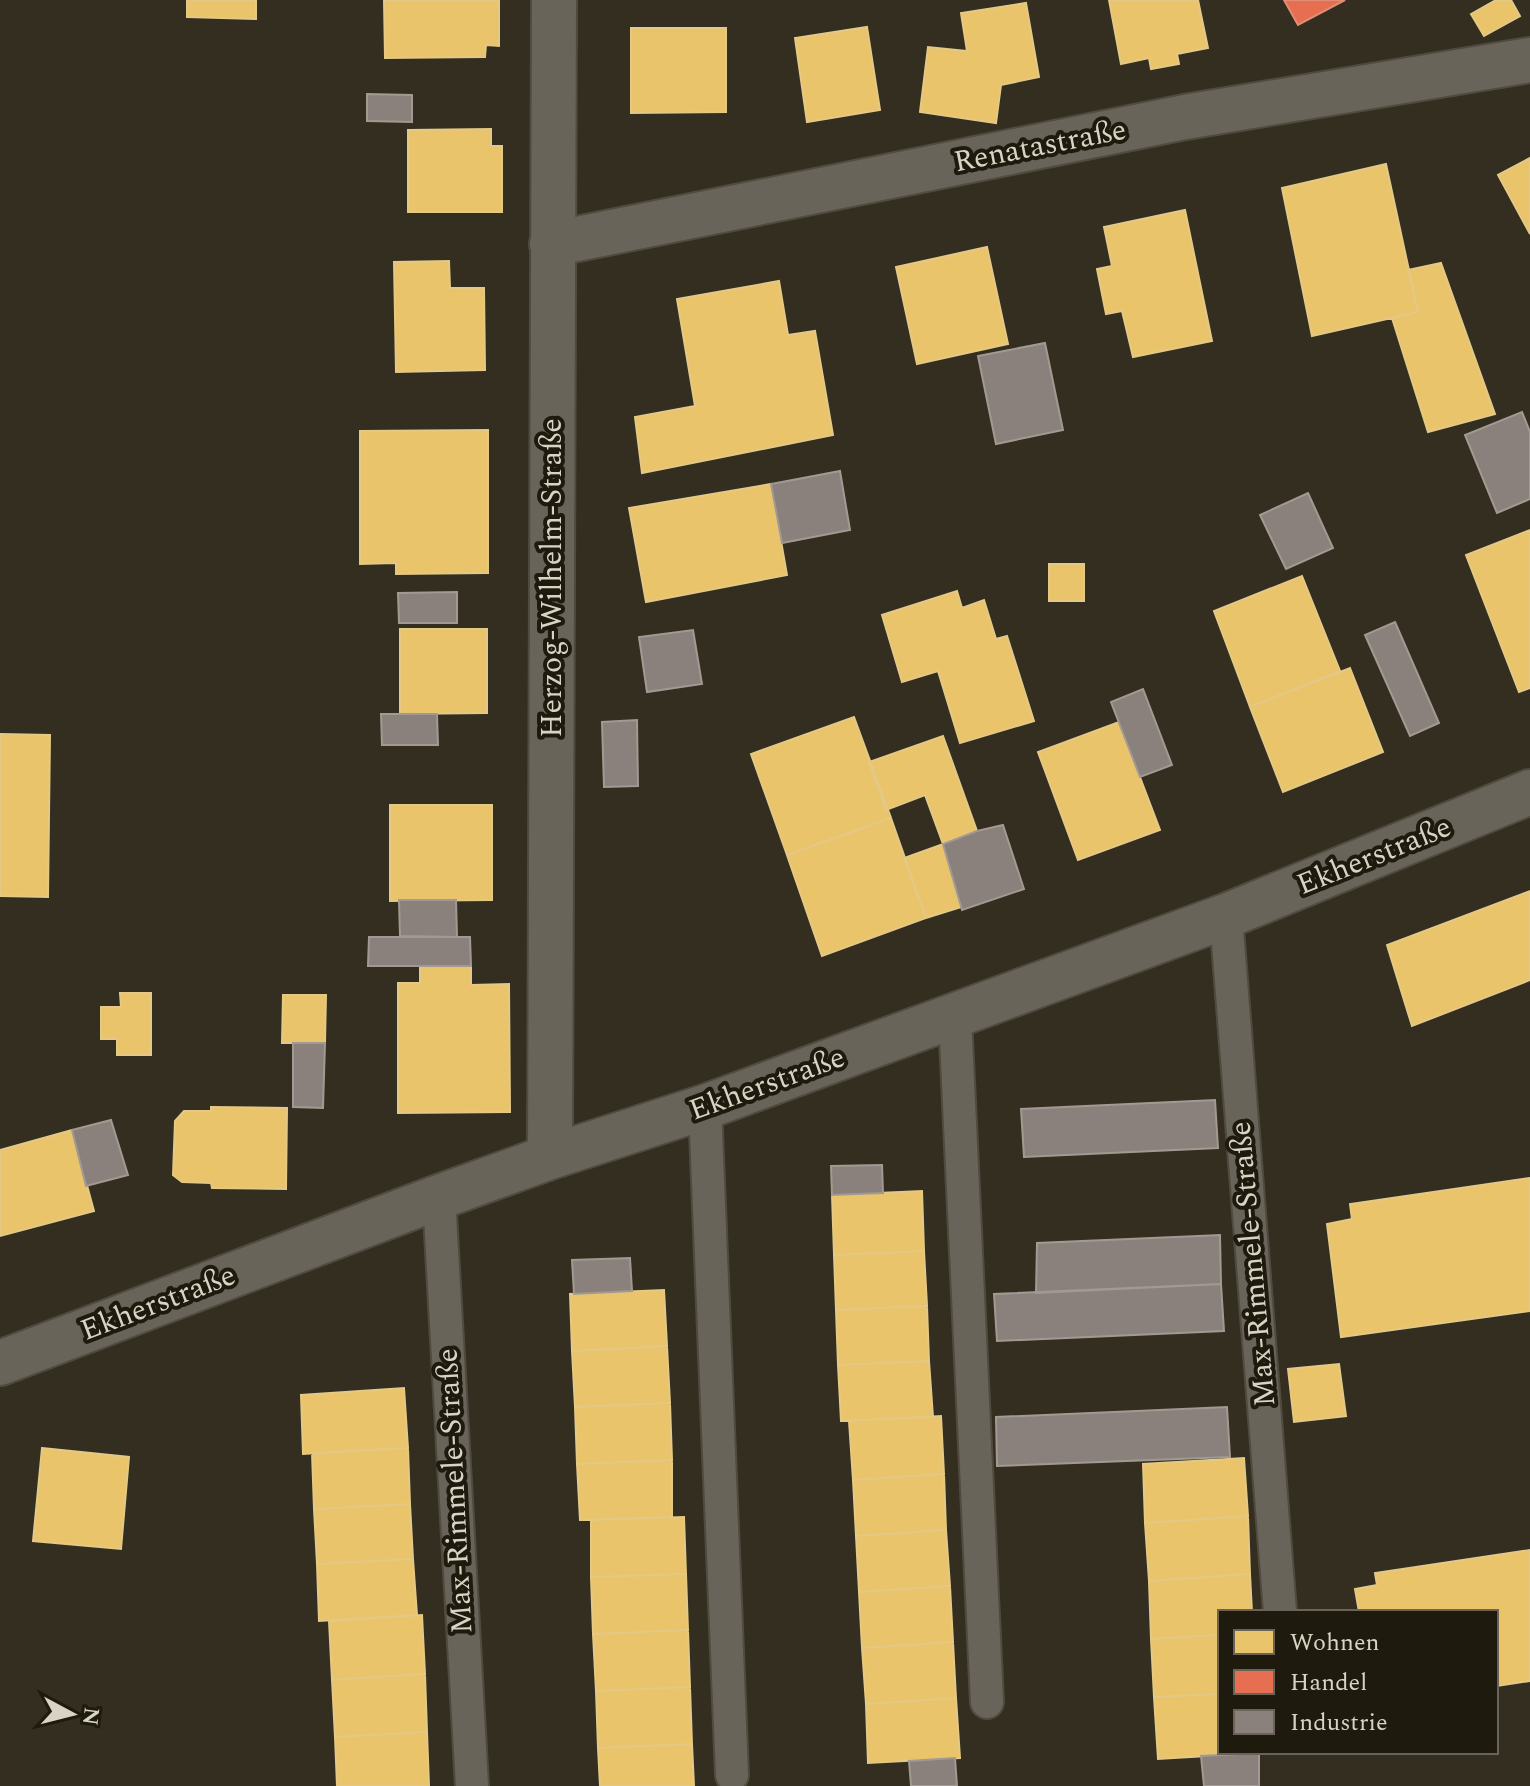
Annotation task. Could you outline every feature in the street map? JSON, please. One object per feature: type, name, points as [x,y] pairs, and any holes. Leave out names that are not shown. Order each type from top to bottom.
[{"type":"street","name":"Herzog-Wilhelm-Straße","points":[[550,1157],[554,0]]},
{"type":"street","name":"Renatastraße","points":[[552,244],[1185,117],[1530,60]]},
{"type":"street","name":"Ekherstraße","points":[[0,1363],[439,1197],[705,1107],[1226,916],[1530,792]]},
{"type":"lane","name":"Max-Rimmele-Straße","points":[[1226,916],[1280,1610]]},
{"type":"lane","points":[[955,1017],[987,1702]]},
{"type":"lane","points":[[705,1107],[732,1775]]},
{"type":"lane","name":"Max-Rimmele-Straße","points":[[439,1197],[472,1786]]},
{"type":"building: Wohnen","points":[[187,0],[256,0],[256,19],[187,17]]},
{"type":"building: Wohnen","points":[[384,0],[499,0],[499,46],[486,45],[485,57],[385,58]]},
{"type":"building: Wohnen","points":[[1109,0],[1198,0],[1208,48],[1177,54],[1179,64],[1151,69],[1149,58],[1121,64]]},
{"type":"building: Wohnen","points":[[1496,0],[1511,0],[1520,16],[1484,36],[1471,14]]},
{"type":"building: Wohnen","points":[[1026,3],[1039,77],[1001,85],[996,123],[920,112],[928,47],[967,51],[961,13]]},
{"type":"building: Wohnen","points":[[867,27],[880,110],[807,122],[795,38]]},
{"type":"building: Wohnen","points":[[631,28],[726,28],[726,112],[631,113]]},
{"type":"building: Wohnen","points":[[491,129],[491,146],[502,146],[502,212],[408,212],[408,130]]},
{"type":"building: Wohnen","points":[[1530,158],[1530,234],[1498,175]]},
{"type":"building: Wohnen","points":[[1386,164],[1418,312],[1312,336],[1282,188]]},
{"type":"building: Wohnen","points":[[1185,210],[1212,341],[1133,357],[1122,311],[1106,314],[1097,269],[1112,266],[1104,227]]},
{"type":"building: Wohnen","points":[[987,247],[1008,344],[917,364],[896,267]]},
{"type":"building: Wohnen","points":[[449,261],[450,288],[484,288],[485,370],[396,372],[394,262]]},
{"type":"building: Wohnen","points":[[1441,263],[1495,414],[1428,432],[1392,318],[1418,312],[1408,270]]},
{"type":"building: Wohnen","points":[[779,281],[788,335],[815,331],[833,435],[642,473],[635,417],[695,406],[677,299]]},
{"type":"building: Wohnen","points":[[488,430],[488,573],[396,574],[396,563],[360,564],[360,431]]},
{"type":"building: Wohnen","points":[[771,484],[787,575],[646,602],[629,508]]},
{"type":"building: Wohnen","points":[[1530,530],[1530,688],[1519,692],[1466,555]]},
{"type":"building: Wohnen","points":[[1049,564],[1084,564],[1084,601],[1049,601]]},
{"type":"building: Wohnen","points":[[1302,576],[1340,671],[1250,707],[1214,611]]},
{"type":"building: Wohnen","points":[[957,591],[962,608],[984,600],[996,639],[1007,636],[1034,721],[960,743],[938,671],[902,682],[882,615]]},
{"type":"building: Wohnen","points":[[400,629],[487,629],[487,713],[400,714]]},
{"type":"building: Wohnen","points":[[1350,668],[1383,752],[1283,792],[1250,707]]},
{"type":"building: Wohnen","points":[[854,717],[891,818],[787,855],[751,754]]},
{"type":"building: Wohnen","points":[[1119,722],[1160,830],[1078,860],[1038,752]]},
{"type":"building: Wohnen","points":[[0,734],[50,735],[48,897],[0,896]]},
{"type":"building: Wohnen","points":[[943,736],[977,831],[943,844],[925,795],[886,810],[869,762]]},
{"type":"building: Wohnen","points":[[390,805],[492,805],[492,900],[390,901]]},
{"type":"building: Wohnen","points":[[891,818],[926,918],[822,956],[787,855]]},
{"type":"building: Wohnen","points":[[943,844],[961,907],[926,918],[904,858]]},
{"type":"building: Wohnen","points":[[1530,891],[1530,980],[1412,1026],[1387,945]]},
{"type":"building: Wohnen","points":[[420,966],[471,966],[471,985],[509,984],[510,1112],[398,1113],[398,983],[420,983]]},
{"type":"building: Wohnen","points":[[120,993],[151,993],[151,1055],[117,1055],[117,1039],[101,1039],[101,1007],[121,1007]]},
{"type":"building: Wohnen","points":[[283,995],[326,995],[325,1043],[282,1043]]},
{"type":"building: Wohnen","points":[[211,1107],[287,1108],[286,1189],[212,1188],[211,1183],[182,1182],[173,1175],[175,1121],[184,1111],[211,1111]]},
{"type":"building: Wohnen","points":[[72,1130],[94,1211],[0,1236],[0,1150]]},
{"type":"building: Wohnen","points":[[1530,1178],[1530,1311],[1341,1337],[1327,1224],[1352,1219],[1350,1204]]},
{"type":"building: Wohnen","points":[[922,1191],[924,1251],[834,1255],[832,1195]]},
{"type":"building: Wohnen","points":[[924,1251],[927,1306],[836,1310],[834,1255]]},
{"type":"building: Wohnen","points":[[664,1290],[667,1346],[572,1351],[570,1294]]},
{"type":"building: Wohnen","points":[[927,1306],[929,1361],[838,1365],[836,1310]]},
{"type":"building: Wohnen","points":[[667,1346],[670,1403],[575,1407],[572,1351]]},
{"type":"building: Wohnen","points":[[929,1361],[933,1417],[841,1421],[838,1365]]},
{"type":"building: Wohnen","points":[[1339,1364],[1346,1416],[1294,1422],[1288,1369]]},
{"type":"building: Wohnen","points":[[404,1388],[408,1448],[303,1454],[301,1395]]},
{"type":"building: Wohnen","points":[[670,1403],[672,1460],[577,1464],[575,1407]]},
{"type":"building: Wohnen","points":[[941,1416],[944,1474],[853,1480],[849,1421]]},
{"type":"building: Wohnen","points":[[42,1448],[129,1457],[121,1549],[33,1541]]},
{"type":"building: Wohnen","points":[[408,1448],[410,1504],[314,1509],[312,1453]]},
{"type":"building: Wohnen","points":[[1244,1458],[1248,1516],[1145,1523],[1143,1464]]},
{"type":"building: Wohnen","points":[[672,1460],[672,1517],[580,1520],[577,1464]]},
{"type":"building: Wohnen","points":[[944,1474],[946,1530],[856,1536],[853,1480]]},
{"type":"building: Wohnen","points":[[410,1504],[413,1559],[317,1564],[314,1509]]},
{"type":"building: Wohnen","points":[[1248,1516],[1250,1574],[1149,1581],[1145,1523]]},
{"type":"building: Wohnen","points":[[684,1517],[686,1574],[591,1577],[591,1520]]},
{"type":"building: Wohnen","points":[[946,1530],[950,1586],[859,1592],[856,1536]]},
{"type":"building: Wohnen","points":[[1530,1550],[1530,1681],[1498,1686],[1498,1610],[1359,1610],[1355,1589],[1377,1585],[1375,1573]]},
{"type":"building: Wohnen","points":[[413,1559],[417,1615],[319,1621],[317,1564]]},
{"type":"building: Wohnen","points":[[686,1574],[688,1630],[593,1634],[591,1577]]},
{"type":"building: Wohnen","points":[[1250,1574],[1252,1610],[1218,1610],[1218,1635],[1151,1639],[1149,1581]]},
{"type":"building: Wohnen","points":[[950,1586],[953,1642],[862,1648],[859,1592]]},
{"type":"building: Wohnen","points":[[422,1615],[425,1674],[332,1680],[329,1621]]},
{"type":"building: Wohnen","points":[[688,1630],[690,1687],[596,1691],[593,1634]]},
{"type":"building: Wohnen","points":[[1218,1635],[1218,1694],[1154,1697],[1151,1639]]},
{"type":"building: Wohnen","points":[[953,1642],[956,1698],[866,1704],[862,1648]]},
{"type":"building: Wohnen","points":[[425,1674],[427,1732],[335,1737],[332,1680]]},
{"type":"building: Wohnen","points":[[690,1687],[692,1744],[598,1748],[596,1691]]},
{"type":"building: Wohnen","points":[[1218,1694],[1218,1754],[1242,1754],[1158,1759],[1154,1697]]},
{"type":"building: Wohnen","points":[[956,1698],[960,1758],[868,1763],[866,1704]]},
{"type":"building: Wohnen","points":[[427,1732],[429,1786],[337,1786],[335,1737]]},
{"type":"building: Wohnen","points":[[692,1744],[694,1786],[600,1786],[598,1748]]},
{"type":"building: Handel","points":[[1284,0],[1345,0],[1298,25]]},
{"type":"building: Industrie","points":[[367,94],[412,95],[412,122],[367,121]]},
{"type":"building: Industrie","points":[[1045,343],[1063,430],[996,444],[978,356]]},
{"type":"building: Industrie","points":[[1522,412],[1530,432],[1530,499],[1497,513],[1465,435]]},
{"type":"building: Industrie","points":[[840,471],[850,530],[782,543],[771,484]]},
{"type":"building: Industrie","points":[[1308,493],[1333,548],[1286,569],[1260,515]]},
{"type":"building: Industrie","points":[[457,592],[457,623],[399,623],[398,593]]},
{"type":"building: Industrie","points":[[1395,622],[1439,723],[1410,736],[1365,635]]},
{"type":"building: Industrie","points":[[693,630],[702,684],[647,692],[639,637]]},
{"type":"building: Industrie","points":[[1143,689],[1172,765],[1140,777],[1111,702]]},
{"type":"building: Industrie","points":[[381,714],[437,714],[438,745],[382,745]]},
{"type":"building: Industrie","points":[[637,720],[638,786],[604,787],[602,722]]},
{"type":"building: Industrie","points":[[1003,825],[1024,889],[962,910],[943,844]]},
{"type":"building: Industrie","points":[[399,900],[456,900],[457,937],[400,936]]},
{"type":"building: Industrie","points":[[369,937],[470,937],[471,966],[368,966]]},
{"type":"building: Industrie","points":[[293,1043],[325,1043],[323,1108],[293,1107]]},
{"type":"building: Industrie","points":[[1215,1100],[1218,1148],[1024,1157],[1021,1109]]},
{"type":"building: Industrie","points":[[111,1120],[128,1175],[86,1186],[72,1130]]},
{"type":"building: Industrie","points":[[882,1165],[883,1193],[832,1195],[831,1166]]},
{"type":"building: Industrie","points":[[1220,1235],[1221,1284],[1036,1293],[1037,1243]]},
{"type":"building: Industrie","points":[[630,1258],[632,1291],[574,1294],[572,1260]]},
{"type":"building: Industrie","points":[[1221,1284],[1224,1331],[997,1341],[994,1294]]},
{"type":"building: Industrie","points":[[1227,1407],[1230,1457],[997,1466],[996,1417]]},
{"type":"building: Industrie","points":[[1259,1754],[1259,1786],[1204,1786],[1201,1756]]},
{"type":"building: Industrie","points":[[955,1758],[957,1786],[911,1786],[909,1761]]}]
